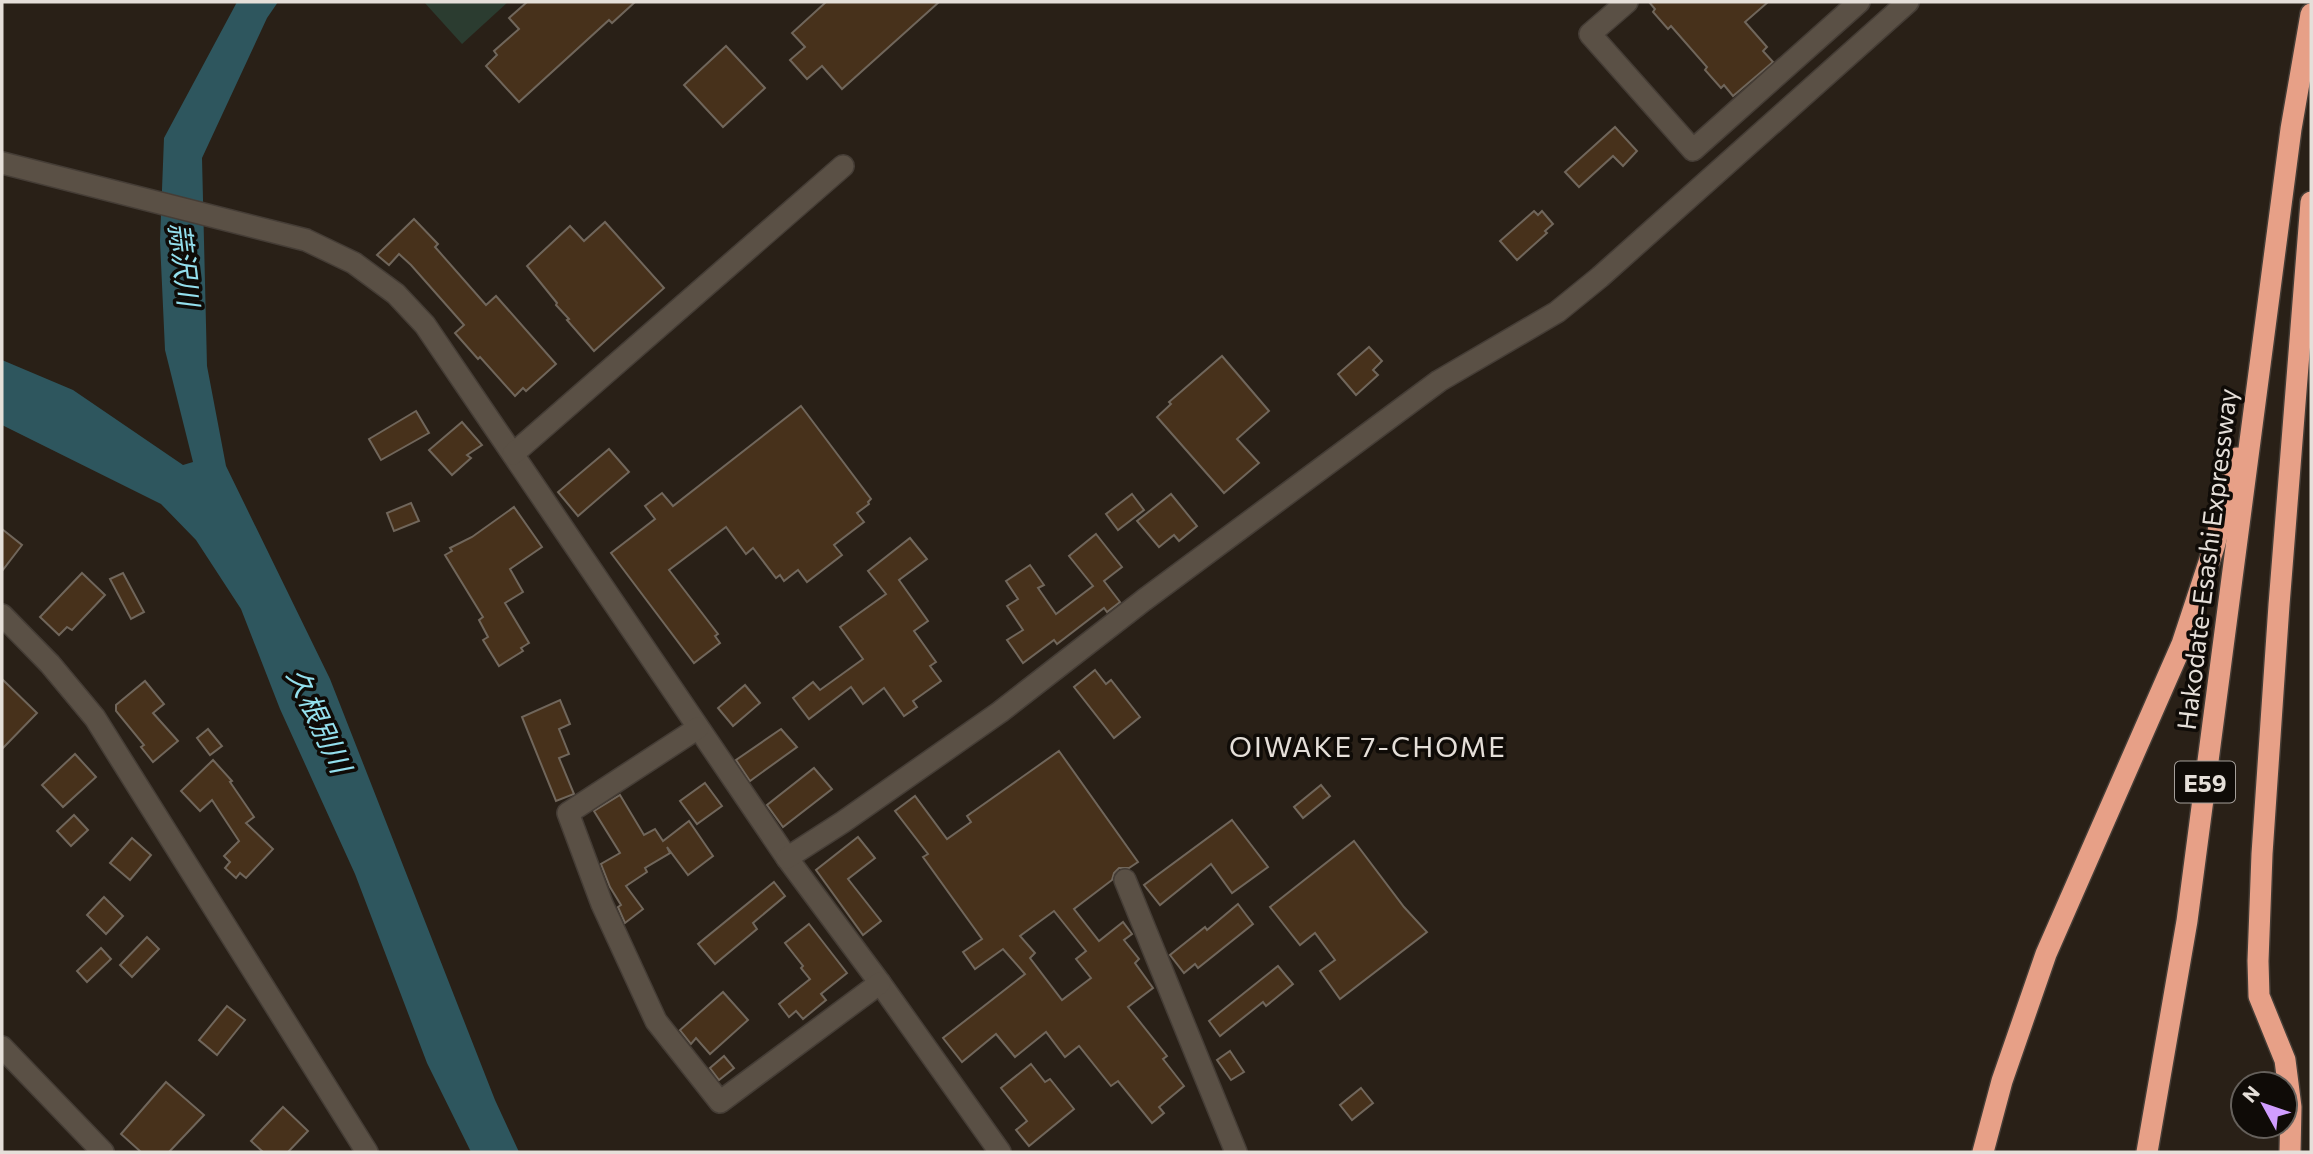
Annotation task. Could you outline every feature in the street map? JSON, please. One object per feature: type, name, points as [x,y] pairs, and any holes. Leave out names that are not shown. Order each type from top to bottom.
[{"type":"highway","name":"Hakodate-Esashi Expressway","points":[[2147,1152],[2187,921],[2291,129],[2311,15]]},
{"type":"highway","points":[[2290,1152],[2291,1107],[2285,1060],[2259,996],[2258,961],[2262,854],[2279,605],[2311,202]]},
{"type":"highway","points":[[1983,1152],[2002,1081],[2046,954],[2182,644],[2214,547],[2228,486],[2253,410]]},
{"type":"street","points":[[1627,2],[1590,34],[1693,150],[1859,2]]},
{"type":"street","points":[[787,858],[1000,712],[1144,600],[1439,382],[1557,312],[1600,277],[1908,2]]},
{"type":"street","points":[[1814,42],[1835,66]]},
{"type":"street","points":[[2,163],[306,240],[354,263],[396,293],[425,325],[787,858],[1000,1152]]},
{"type":"street","points":[[513,454],[843,166]]},
{"type":"street","points":[[2,615],[50,664],[95,718],[367,1152]]},
{"type":"street","points":[[698,728],[568,813],[602,904],[656,1021],[720,1102],[880,984]]},
{"type":"street","points":[[1125,880],[1236,1152]]},
{"type":"street","points":[[2,1047],[103,1152]]},
{"type":"green space","points":[[424,2],[508,2],[462,44]]},
{"type":"water","points":[[237,2],[278,2],[267,18],[202,158],[207,366],[226,466],[330,679],[495,1100],[519,1152],[471,1152],[427,1063],[355,874],[280,709],[241,609],[196,540],[161,504],[2,425],[2,360],[73,390],[183,465],[193,462],[165,350],[160,241],[164,138]]},
{"type":"building","points":[[527,2],[635,2],[612,23],[609,20],[519,102],[486,66],[497,55],[494,51],[519,29],[509,18]]},
{"type":"building","points":[[826,2],[939,2],[842,89],[822,66],[807,79],[790,60],[805,47],[792,33]]},
{"type":"building","points":[[1649,2],[1768,2],[1745,22],[1767,47],[1763,51],[1773,62],[1733,96],[1724,85],[1721,88],[1705,70],[1707,67],[1671,26],[1668,29],[1653,12],[1655,9]]},
{"type":"building","points":[[726,46],[765,88],[723,127],[684,85]]},
{"type":"building","points":[[1615,127],[1637,151],[1623,166],[1613,156],[1579,187],[1565,172]]},
{"type":"building","points":[[1534,211],[1538,215],[1542,211],[1553,224],[1545,231],[1547,233],[1517,260],[1500,241]]},
{"type":"building","points":[[414,219],[438,244],[435,247],[486,305],[496,296],[556,364],[526,391],[523,388],[515,396],[480,357],[478,359],[455,333],[464,325],[399,254],[389,265],[377,255]]},
{"type":"building","points":[[605,222],[664,288],[594,351],[527,266],[570,226],[584,241]]},
{"type":"building","points":[[1369,347],[1382,361],[1373,370],[1378,375],[1356,395],[1338,374]]},
{"type":"building","points":[[1222,356],[1269,411],[1237,439],[1259,463],[1224,493],[1157,417],[1171,404],[1169,402]]},
{"type":"building","points":[[801,406],[871,499],[869,504],[857,513],[864,522],[834,545],[842,555],[807,582],[798,570],[784,581],[780,575],[776,578],[753,548],[746,554],[726,527],[669,570],[718,634],[715,636],[720,643],[694,663],[611,553],[655,519],[645,506],[662,493],[673,506]]},
{"type":"building","points":[[416,411],[429,433],[381,460],[369,439]]},
{"type":"building","points":[[462,422],[482,445],[467,455],[471,458],[452,475],[429,450]]},
{"type":"building","points":[[609,449],[629,472],[578,516],[558,492]]},
{"type":"building","points":[[1132,494],[1144,510],[1118,530],[1106,514]]},
{"type":"building","points":[[1171,494],[1197,526],[1179,541],[1174,535],[1159,547],[1137,521]]},
{"type":"building","points":[[411,503],[419,521],[394,531],[387,513]]},
{"type":"building","points":[[514,507],[542,547],[510,569],[523,592],[505,603],[529,643],[521,648],[523,651],[499,666],[483,640],[488,637],[479,620],[483,617],[445,555],[452,551],[450,548],[472,537]]},
{"type":"building","points":[[2,529],[22,545],[2,571]]},
{"type":"building","points":[[1096,534],[1122,567],[1104,581],[1120,602],[1107,612],[1104,608],[1057,644],[1054,640],[1023,663],[1007,640],[1023,630],[1007,606],[1018,599],[1006,581],[1030,565],[1044,585],[1038,588],[1056,614],[1093,586],[1069,556]]},
{"type":"building","points":[[910,538],[927,559],[899,580],[928,621],[914,631],[936,662],[930,666],[941,681],[913,701],[917,707],[904,716],[884,688],[863,704],[851,687],[809,719],[793,698],[813,682],[820,690],[863,659],[840,627],[886,594],[868,571]]},
{"type":"building","points":[[82,573],[105,595],[72,630],[67,627],[59,635],[40,617]]},
{"type":"building","points":[[123,573],[144,612],[131,619],[110,579]]},
{"type":"building","points":[[1095,670],[1106,684],[1111,680],[1140,717],[1114,738],[1074,687]]},
{"type":"building","points":[[2,679],[37,713],[2,749]]},
{"type":"building","points":[[145,681],[164,704],[153,713],[178,741],[153,762],[141,747],[144,745],[116,711],[116,705]]},
{"type":"building","points":[[745,685],[760,703],[733,726],[718,708]]},
{"type":"building","points":[[560,700],[570,724],[559,729],[569,754],[559,758],[574,794],[556,801],[522,717]]},
{"type":"building","points":[[208,729],[222,746],[210,755],[197,738]]},
{"type":"building","points":[[781,729],[797,747],[750,781],[736,760]]},
{"type":"building","points":[[1059,751],[1138,862],[1129,868],[1119,868],[1112,880],[1074,909],[1099,941],[1123,922],[1132,934],[1124,940],[1139,959],[1135,963],[1153,988],[1128,1007],[1167,1056],[1163,1059],[1184,1086],[1159,1107],[1164,1113],[1152,1123],[1118,1081],[1111,1086],[1079,1046],[1065,1057],[1046,1032],[1015,1057],[996,1034],[962,1062],[943,1038],[1025,974],[1003,949],[975,969],[963,952],[982,939],[923,857],[928,854],[895,811],[915,796],[947,839],[971,822],[967,816]],"holes":[[[1054,911],[1086,951],[1076,959],[1091,978],[1062,1000],[1030,958],[1035,953],[1020,936]]]},
{"type":"building","points":[[75,754],[96,777],[63,807],[42,785]]},
{"type":"building","points":[[213,760],[232,781],[230,782],[254,817],[246,823],[273,849],[246,878],[240,873],[236,878],[225,868],[230,862],[224,856],[239,841],[212,800],[200,811],[181,791]]},
{"type":"building","points":[[814,768],[832,789],[783,827],[767,805]]},
{"type":"building","points":[[705,783],[722,806],[697,824],[680,801]]},
{"type":"building","points":[[1321,785],[1330,796],[1303,818],[1294,807]]},
{"type":"building","points":[[620,795],[644,835],[655,829],[663,841],[689,821],[713,856],[688,875],[667,847],[670,853],[645,868],[647,872],[626,886],[643,909],[625,923],[618,907],[621,905],[601,864],[620,853],[594,811]]},
{"type":"building","points":[[74,815],[88,830],[71,846],[57,831]]},
{"type":"building","points":[[1232,820],[1268,867],[1232,893],[1211,864],[1160,905],[1144,885]]},
{"type":"building","points":[[858,837],[875,858],[848,879],[881,921],[863,935],[816,870]]},
{"type":"building","points":[[132,838],[151,855],[130,880],[110,863]]},
{"type":"building","points":[[1354,841],[1404,907],[1427,932],[1340,999],[1320,971],[1335,960],[1315,933],[1300,945],[1270,907]]},
{"type":"building","points":[[774,882],[785,896],[753,923],[757,929],[715,964],[698,944]]},
{"type":"building","points":[[104,897],[123,916],[106,934],[87,915]]},
{"type":"building","points":[[1238,904],[1253,924],[1198,968],[1195,964],[1184,973],[1170,955],[1205,927],[1207,930]]},
{"type":"building","points":[[809,924],[847,973],[821,994],[826,1000],[803,1019],[796,1011],[789,1017],[779,1004],[810,979],[785,943]]},
{"type":"building","points":[[147,937],[159,949],[132,977],[120,965]]},
{"type":"building","points":[[101,948],[111,959],[87,982],[77,971]]},
{"type":"building","points":[[1278,966],[1293,984],[1266,1006],[1263,1002],[1220,1036],[1209,1021]]},
{"type":"building","points":[[723,992],[748,1020],[710,1054],[696,1038],[691,1044],[680,1030]]},
{"type":"building","points":[[227,1006],[245,1020],[217,1055],[199,1040]]},
{"type":"building","points":[[1230,1051],[1244,1072],[1231,1080],[1217,1060]]},
{"type":"building","points":[[724,1056],[734,1068],[719,1080],[710,1068]]},
{"type":"building","points":[[1031,1064],[1045,1082],[1050,1079],[1074,1109],[1029,1146],[1016,1130],[1027,1121],[1001,1088]]},
{"type":"building","points":[[166,1082],[204,1115],[169,1152],[141,1152],[121,1134]]},
{"type":"building","points":[[1361,1088],[1373,1103],[1352,1120],[1340,1105]]},
{"type":"building","points":[[283,1107],[308,1131],[288,1152],[263,1152],[251,1141]]},
{"type":"district","name":"OIWAKE 7-CHOME","points":[[1368,746]]},
{"type":"water label","name":"蒜沢川","points":[[185,264]]},
{"type":"water label","name":"久根別川","points":[[320,720]]}]
